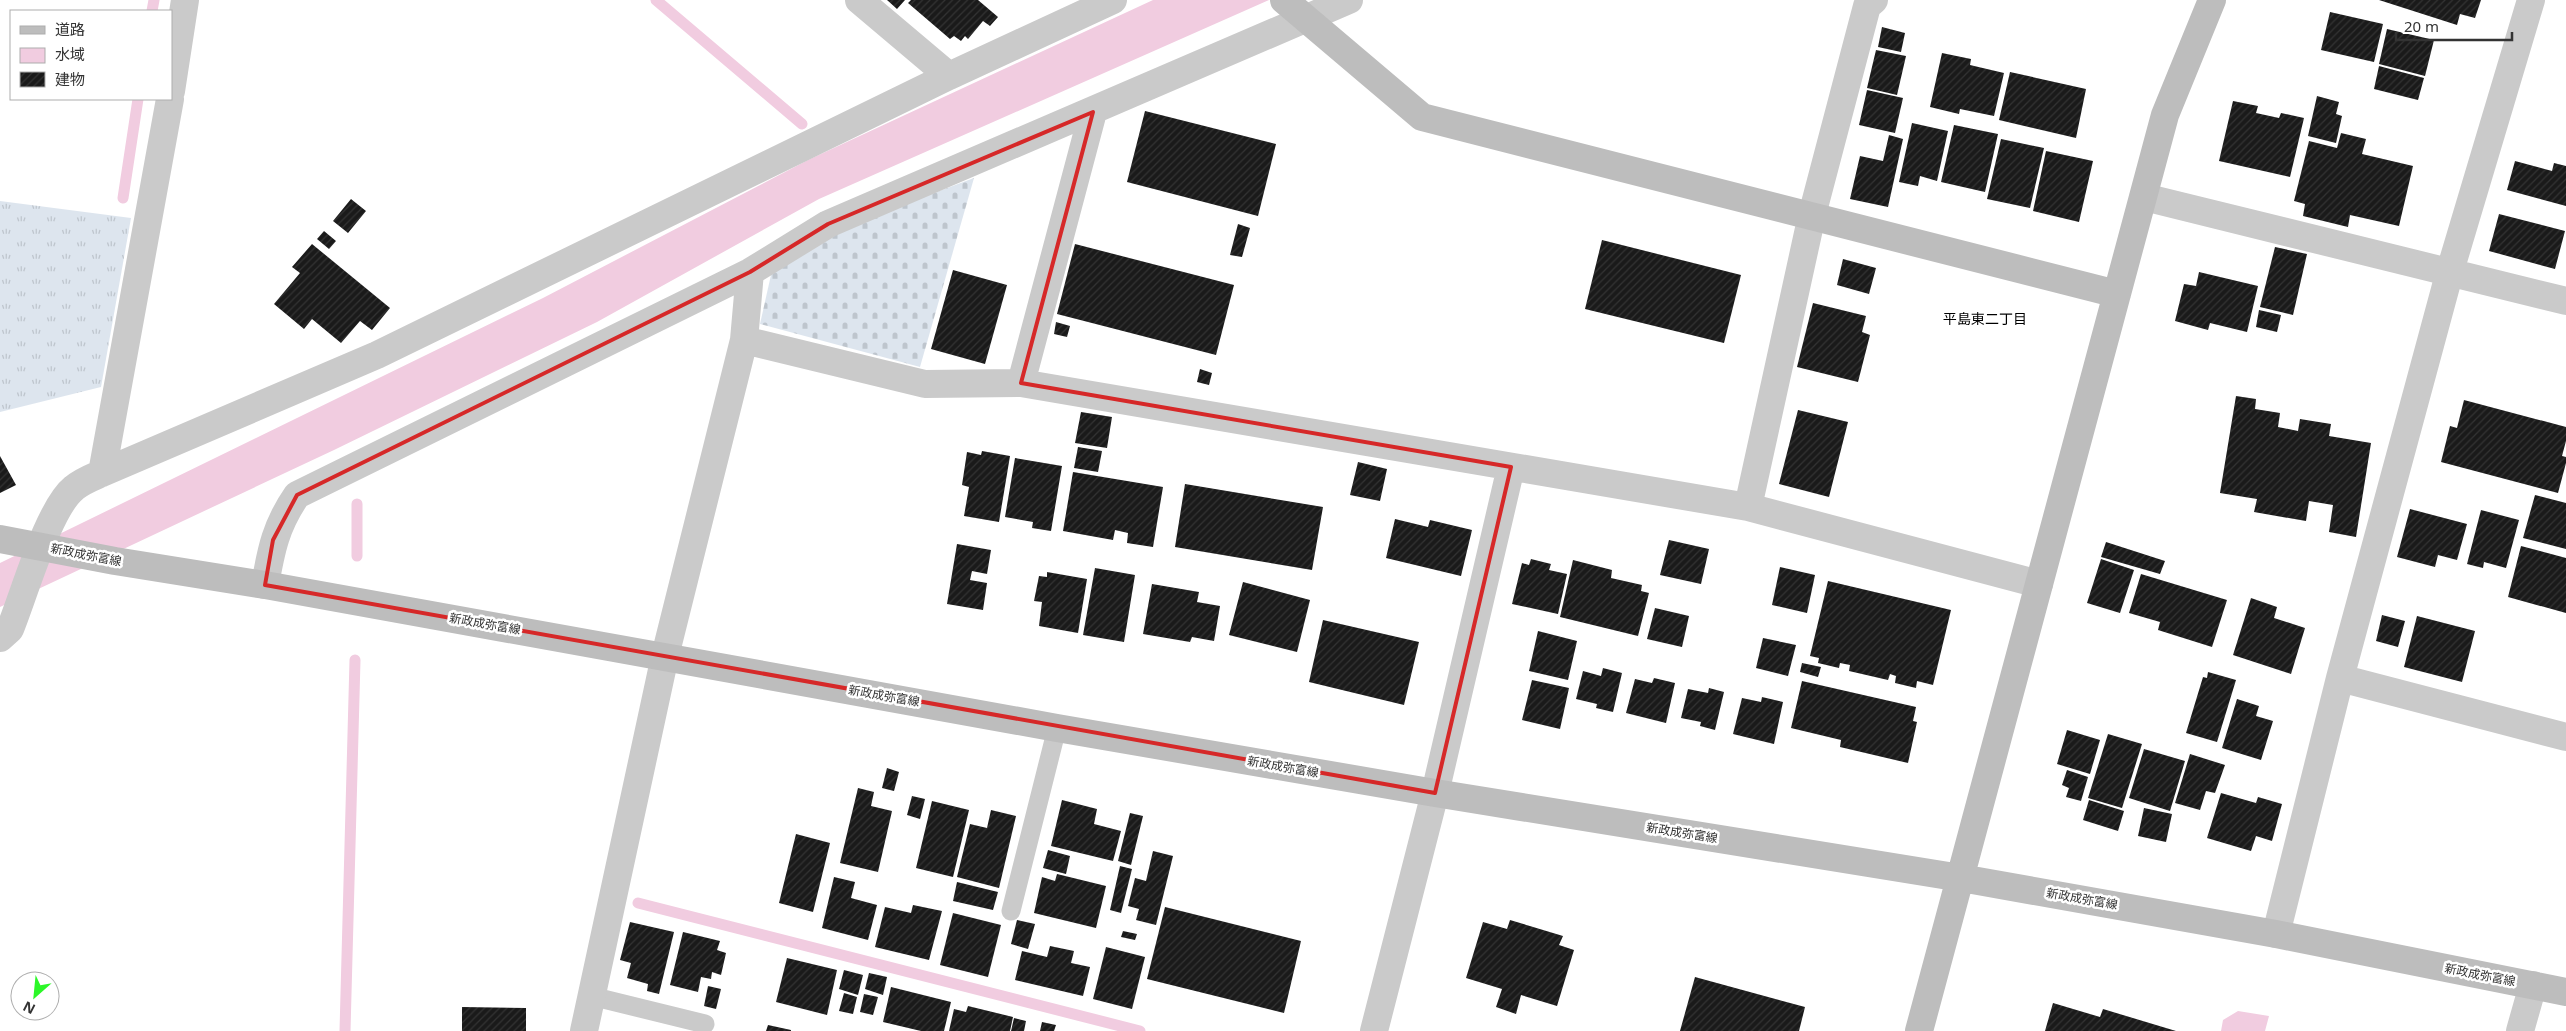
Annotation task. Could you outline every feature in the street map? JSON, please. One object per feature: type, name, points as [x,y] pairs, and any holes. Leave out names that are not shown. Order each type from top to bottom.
[{"type":"main road","points":[[1284,0],[1422,117],[2117,294]]},
{"type":"main road","points":[[1919,1031],[1962,878],[2165,115],[2212,0]]},
{"type":"main road","name":"新政成弥富線","points":[[0,539],[45,536],[115,561],[265,585],[1057,728],[1435,793],[1962,878],[2276,934],[2566,992]]},
{"type":"street","points":[[172,84],[185,0]]},
{"type":"street","points":[[859,0],[949,76]]},
{"type":"street","points":[[0,638],[10,629],[45,536],[74,488],[102,472],[377,354],[949,76],[1113,0]]},
{"type":"street","points":[[265,585],[273,540],[284,513],[297,495],[750,272],[828,224],[1093,112],[1349,0]]},
{"type":"street","points":[[1748,507],[1812,215],[1867,6],[1874,0]]},
{"type":"street","points":[[2276,934],[2340,678],[2450,271],[2531,0]]},
{"type":"street","points":[[102,472],[170,100]]},
{"type":"street","points":[[1021,383],[1093,112]]},
{"type":"street","points":[[2144,197],[2566,301]]},
{"type":"street","points":[[584,1031],[666,656],[744,340],[750,272]]},
{"type":"street","points":[[744,340],[925,384],[1021,383],[1748,507],[2039,584]]},
{"type":"street","points":[[1374,1031],[1435,793],[1511,467]]},
{"type":"street","points":[[2340,678],[2566,737]]},
{"type":"street","points":[[2520,1031],[2533,985]]},
{"type":"lane","points":[[1011,911],[1057,728]]},
{"type":"lane","points":[[591,996],[704,1024]]},
{"type":"highlighted area","points":[[1093,112],[1021,383],[1511,467],[1435,793],[265,585],[273,540],[297,495],[750,272],[828,224]]},
{"type":"green space","points":[[974,178],[920,367],[760,324],[773,266],[867,218]]},
{"type":"green space","points":[[0,201],[131,218],[101,387],[0,412]]},
{"type":"water","points":[[1153,0],[1269,0],[819,199],[597,322],[334,450],[0,607],[0,563],[543,298],[808,160]]},
{"type":"water","points":[[2238,1011],[2269,1016],[2265,1031],[2221,1031],[2223,1020]]},
{"type":"building","points":[[887,0],[905,0],[897,9]]},
{"type":"building","points":[[911,0],[978,0],[998,17],[990,26],[983,21],[968,39],[965,36],[961,41],[954,36],[950,39],[908,3]]},
{"type":"building","points":[[2379,0],[2481,0],[2475,18],[2460,14],[2457,25]]},
{"type":"building","points":[[2330,12],[2383,24],[2374,62],[2321,50]]},
{"type":"building","points":[[1882,27],[1905,33],[1901,52],[1878,47]]},
{"type":"building","points":[[2387,29],[2434,40],[2425,76],[2379,64]]},
{"type":"building","points":[[1876,50],[1906,56],[1897,95],[1867,88]]},
{"type":"building","points":[[1942,53],[1971,59],[1970,65],[2004,73],[1994,116],[1960,109],[1959,114],[1930,107]]},
{"type":"building","points":[[2379,66],[2424,78],[2418,100],[2374,89]]},
{"type":"building","points":[[2010,72],[2086,89],[2076,138],[1999,120]]},
{"type":"building","points":[[1867,90],[1903,98],[1895,133],[1859,125]]},
{"type":"building","points":[[2317,96],[2339,102],[2336,114],[2342,116],[2336,143],[2308,136]]},
{"type":"building","points":[[2233,101],[2258,106],[2256,113],[2279,118],[2281,113],[2304,118],[2290,177],[2219,161]]},
{"type":"building","points":[[1145,111],[1276,144],[1258,216],[1127,182]]},
{"type":"building","points":[[1912,123],[1948,131],[1937,181],[1920,176],[1918,186],[1899,182]]},
{"type":"building","points":[[1954,125],[1998,134],[1985,192],[1941,182]]},
{"type":"building","points":[[2341,133],[2366,139],[2362,154],[2413,166],[2399,226],[2350,215],[2348,227],[2303,216],[2305,204],[2294,201],[2309,141],[2337,148]]},
{"type":"building","points":[[1889,135],[1903,139],[1888,207],[1850,199],[1860,156],[1883,161]]},
{"type":"building","points":[[2001,139],[2044,148],[2030,208],[1987,199]]},
{"type":"building","points":[[2046,151],[2093,161],[2079,222],[2033,211]]},
{"type":"building","points":[[2515,161],[2552,171],[2554,163],[2566,166],[2566,206],[2507,190]]},
{"type":"building","points":[[351,199],[366,211],[348,233],[333,221]]},
{"type":"building","points":[[2499,214],[2565,231],[2555,269],[2489,251]]},
{"type":"building","points":[[1238,224],[1250,228],[1242,257],[1230,255]]},
{"type":"building","points":[[324,231],[336,241],[329,249],[317,239]]},
{"type":"building","points":[[1602,240],[1741,275],[1724,343],[1585,309]]},
{"type":"building","points":[[312,244],[390,308],[372,330],[360,321],[341,343],[312,319],[304,329],[274,304],[300,273],[292,267]]},
{"type":"building","points":[[1075,244],[1234,285],[1216,355],[1057,314]]},
{"type":"building","points":[[2275,247],[2307,254],[2293,315],[2260,307]]},
{"type":"building","points":[[1843,259],[1876,268],[1869,294],[1837,285]]},
{"type":"building","points":[[953,270],[1007,285],[985,364],[931,349]]},
{"type":"building","points":[[2199,272],[2258,286],[2247,332],[2210,323],[2208,330],[2175,321],[2184,284],[2196,286]]},
{"type":"building","points":[[1813,303],[1866,316],[1862,332],[1870,335],[1858,382],[1797,367]]},
{"type":"building","points":[[2259,310],[2281,315],[2277,332],[2256,327]]},
{"type":"building","points":[[1056,322],[1070,326],[1067,337],[1054,334]]},
{"type":"building","points":[[1200,369],[1212,373],[1209,385],[1197,382]]},
{"type":"building","points":[[2236,396],[2256,399],[2255,409],[2280,413],[2278,427],[2298,431],[2300,419],[2331,424],[2329,436],[2371,443],[2356,537],[2329,532],[2333,505],[2309,501],[2306,521],[2254,512],[2257,499],[2220,493]]},
{"type":"building","points":[[2464,400],[2566,427],[2566,441],[2562,456],[2566,457],[2566,463],[2558,493],[2441,462],[2450,426],[2457,428]]},
{"type":"building","points":[[1798,410],[1848,422],[1829,497],[1779,484]]},
{"type":"building","points":[[1081,412],[1112,417],[1107,448],[1075,443]]},
{"type":"building","points":[[1078,447],[1102,451],[1098,472],[1074,468]]},
{"type":"building","points":[[982,451],[1010,456],[999,522],[964,516],[969,487],[962,485],[967,452],[981,455]]},
{"type":"building","points":[[0,456],[16,485],[0,493]]},
{"type":"building","points":[[1015,458],[1062,466],[1051,531],[1032,528],[1033,522],[1005,517]]},
{"type":"building","points":[[1358,462],[1387,469],[1380,501],[1350,495]]},
{"type":"building","points":[[1073,472],[1163,487],[1153,547],[1127,543],[1128,533],[1115,530],[1113,540],[1063,531]]},
{"type":"building","points":[[1185,484],[1323,507],[1312,570],[1175,547]]},
{"type":"building","points":[[2535,495],[2566,503],[2566,549],[2523,538]]},
{"type":"building","points":[[2410,509],[2467,524],[2457,560],[2438,555],[2435,567],[2397,557]]},
{"type":"building","points":[[2481,510],[2519,520],[2506,568],[2484,562],[2483,568],[2467,564]]},
{"type":"building","points":[[1395,519],[1428,527],[1430,520],[1472,530],[1461,576],[1386,558]]},
{"type":"building","points":[[1669,540],[1709,549],[1701,584],[1660,575]]},
{"type":"building","points":[[2106,542],[2165,561],[2160,574],[2101,557]]},
{"type":"building","points":[[957,544],[991,550],[987,574],[972,571],[970,580],[987,583],[983,610],[947,604]]},
{"type":"building","points":[[2521,546],[2566,558],[2566,613],[2508,597]]},
{"type":"building","points":[[1531,559],[1551,564],[1549,570],[1567,574],[1558,614],[1512,604],[1522,563],[1529,565]]},
{"type":"building","points":[[2101,559],[2134,570],[2120,613],[2087,603]]},
{"type":"building","points":[[1573,560],[1612,570],[1611,578],[1642,585],[1641,591],[1649,593],[1638,636],[1560,617]]},
{"type":"building","points":[[1780,567],[1815,575],[1807,613],[1772,605]]},
{"type":"building","points":[[1095,568],[1135,575],[1124,642],[1083,635]]},
{"type":"building","points":[[1047,572],[1087,579],[1078,633],[1039,626],[1042,602],[1034,601],[1039,576],[1047,577]]},
{"type":"building","points":[[2141,574],[2227,600],[2212,647],[2158,630],[2160,622],[2129,613]]},
{"type":"building","points":[[1828,581],[1951,610],[1933,685],[1917,681],[1916,688],[1895,683],[1896,676],[1890,674],[1888,680],[1849,671],[1850,665],[1840,663],[1839,668],[1818,663],[1819,658],[1810,656]]},
{"type":"building","points":[[1243,582],[1310,600],[1297,652],[1229,635]]},
{"type":"building","points":[[1152,584],[1199,592],[1197,602],[1220,606],[1214,641],[1192,637],[1190,642],[1143,634]]},
{"type":"building","points":[[2251,598],[2277,607],[2274,618],[2305,628],[2291,674],[2233,655]]},
{"type":"building","points":[[1655,608],[1689,616],[1682,647],[1647,639]]},
{"type":"building","points":[[2382,615],[2405,621],[2398,647],[2376,641]]},
{"type":"building","points":[[2417,616],[2475,631],[2462,682],[2404,667]]},
{"type":"building","points":[[1323,620],[1419,642],[1404,705],[1309,682]]},
{"type":"building","points":[[1538,631],[1577,641],[1568,680],[1529,671]]},
{"type":"building","points":[[1763,638],[1796,645],[1788,676],[1756,668]]},
{"type":"building","points":[[1802,663],[1821,667],[1818,677],[1800,672]]},
{"type":"building","points":[[1603,668],[1622,673],[1613,712],[1596,708],[1597,704],[1576,699],[1583,671],[1601,676]]},
{"type":"building","points":[[2208,672],[2236,680],[2217,742],[2186,733],[2203,677],[2207,678]]},
{"type":"building","points":[[1654,678],[1675,683],[1666,723],[1626,713],[1635,679],[1652,683]]},
{"type":"building","points":[[1532,680],[1569,688],[1560,729],[1522,720]]},
{"type":"building","points":[[1802,681],[1916,707],[1913,721],[1917,722],[1908,763],[1840,747],[1841,740],[1791,728]]},
{"type":"building","points":[[1709,688],[1724,692],[1715,730],[1700,726],[1701,722],[1681,718],[1688,689],[1708,693]]},
{"type":"building","points":[[1762,697],[1783,702],[1774,744],[1733,734],[1742,698],[1761,702]]},
{"type":"building","points":[[2237,699],[2259,706],[2256,716],[2273,721],[2261,760],[2222,748]]},
{"type":"building","points":[[2067,730],[2100,740],[2090,774],[2057,764]]},
{"type":"building","points":[[2108,734],[2142,744],[2122,808],[2088,798]]},
{"type":"building","points":[[2144,749],[2185,761],[2170,811],[2129,798]]},
{"type":"building","points":[[2190,754],[2225,765],[2215,793],[2206,791],[2200,810],[2175,803]]},
{"type":"building","points":[[887,768],[899,772],[894,791],[882,788]]},
{"type":"building","points":[[2067,770],[2088,777],[2081,801],[2066,797],[2069,788],[2062,785]]},
{"type":"building","points":[[858,788],[874,792],[871,806],[892,811],[878,872],[840,863]]},
{"type":"building","points":[[2221,793],[2256,803],[2258,797],[2282,804],[2272,841],[2256,836],[2251,851],[2207,838]]},
{"type":"building","points":[[912,796],[925,799],[920,819],[907,815]]},
{"type":"building","points":[[1062,800],[1097,809],[1094,824],[1121,831],[1113,861],[1051,846]]},
{"type":"building","points":[[2089,800],[2124,811],[2118,831],[2083,820]]},
{"type":"building","points":[[932,801],[969,810],[953,877],[916,868]]},
{"type":"building","points":[[2144,808],[2172,814],[2166,842],[2138,836]]},
{"type":"building","points":[[991,810],[1016,816],[999,888],[957,877],[970,824],[987,828]]},
{"type":"building","points":[[1130,813],[1143,816],[1131,865],[1118,861]]},
{"type":"building","points":[[796,834],[830,843],[813,912],[779,903]]},
{"type":"building","points":[[1048,850],[1070,856],[1066,874],[1043,868]]},
{"type":"building","points":[[1153,851],[1173,856],[1156,925],[1136,920],[1139,909],[1128,906],[1135,878],[1146,881]]},
{"type":"building","points":[[1120,866],[1132,869],[1121,913],[1110,910]]},
{"type":"building","points":[[1057,874],[1106,886],[1096,928],[1034,913],[1042,877],[1055,881]]},
{"type":"building","points":[[834,877],[855,882],[851,898],[877,905],[868,940],[822,928]]},
{"type":"building","points":[[957,882],[998,892],[993,910],[953,901]]},
{"type":"building","points":[[913,905],[942,911],[929,960],[875,947],[885,907],[911,913]]},
{"type":"building","points":[[1165,907],[1301,941],[1284,1013],[1147,979]]},
{"type":"building","points":[[953,913],[1001,925],[988,977],[940,965]]},
{"type":"building","points":[[1017,920],[1035,924],[1028,949],[1011,944]]},
{"type":"building","points":[[1510,920],[1563,936],[1559,945],[1574,950],[1557,1006],[1521,995],[1516,1014],[1496,1007],[1502,989],[1466,978],[1483,922],[1507,929]]},
{"type":"building","points":[[630,922],[674,932],[659,994],[647,991],[648,984],[627,978],[631,963],[620,960]]},
{"type":"building","points":[[1123,931],[1137,934],[1135,940],[1121,937]]},
{"type":"building","points":[[683,932],[720,941],[717,950],[726,953],[721,975],[712,972],[711,979],[701,977],[698,992],[670,985]]},
{"type":"building","points":[[1050,946],[1074,951],[1071,963],[1090,967],[1083,996],[1015,980],[1022,951],[1047,957]]},
{"type":"building","points":[[1106,947],[1145,957],[1132,1009],[1093,999]]},
{"type":"building","points":[[787,958],[837,970],[827,1015],[776,1002]]},
{"type":"building","points":[[844,970],[863,975],[858,995],[839,989]]},
{"type":"building","points":[[869,973],[887,977],[883,995],[865,989]]},
{"type":"building","points":[[1695,977],[1805,1007],[1799,1031],[1680,1031]]},
{"type":"building","points":[[708,986],[721,989],[716,1009],[704,1006]]},
{"type":"building","points":[[891,987],[951,1002],[944,1031],[921,1031],[883,1022]]},
{"type":"building","points":[[844,993],[857,997],[853,1014],[839,1011]]},
{"type":"building","points":[[864,994],[878,997],[873,1015],[860,1012]]},
{"type":"building","points":[[2053,1003],[2100,1017],[2103,1009],[2176,1031],[2045,1031]]},
{"type":"building","points":[[968,1006],[1013,1017],[1010,1031],[949,1031],[954,1009],[966,1012]]},
{"type":"building","points":[[462,1007],[526,1008],[526,1031],[462,1031]]},
{"type":"building","points":[[1014,1018],[1026,1021],[1024,1031],[1011,1031]]},
{"type":"building","points":[[1042,1022],[1056,1025],[1054,1031],[1040,1031]]},
{"type":"building","points":[[768,1025],[791,1030],[791,1031],[766,1031]]},
{"type":"waterway","points":[[152,10],[154,0]]},
{"type":"waterway","points":[[656,0],[802,124]]},
{"type":"waterway","points":[[123,198],[138,100]]},
{"type":"waterway","points":[[357,504],[357,556]]},
{"type":"waterway","points":[[345,1031],[355,660]]},
{"type":"waterway","points":[[638,903],[1140,1031]]},
{"type":"district","name":"平島東二丁目","points":[[1985,319]]}]
